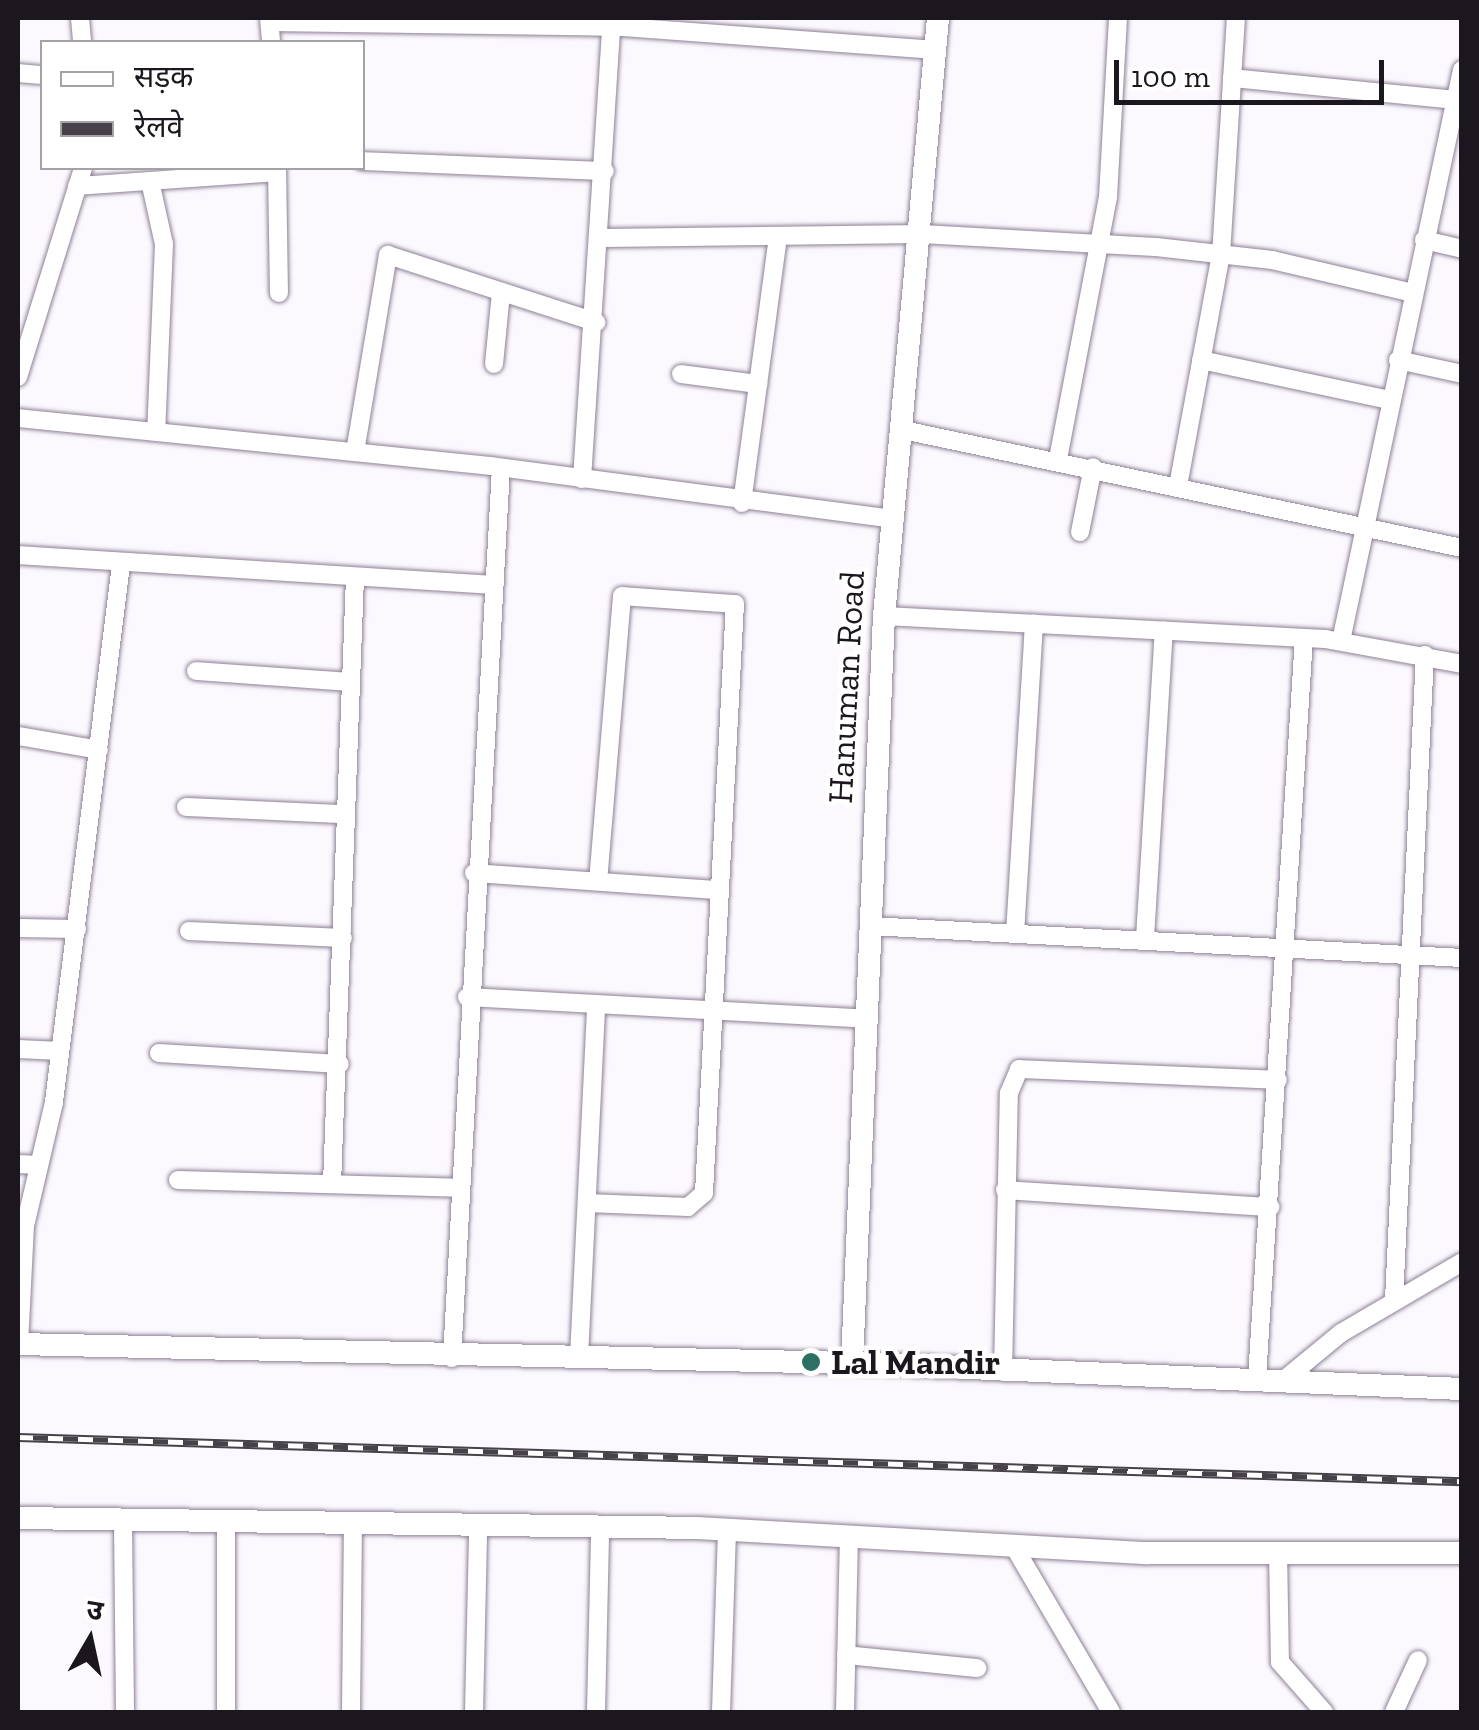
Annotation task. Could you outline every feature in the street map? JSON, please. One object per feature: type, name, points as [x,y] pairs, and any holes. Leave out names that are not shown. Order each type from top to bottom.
[{"type":"street","name":"Hanuman Road","points":[[852,1363],[884,616],[922,234],[938,18]]},
{"type":"street","points":[[1058,459],[1100,247],[1118,18]]},
{"type":"street","points":[[1178,486],[1221,254],[1236,18]]},
{"type":"street","points":[[269,20],[540,22],[936,50]]},
{"type":"street","points":[[582,479],[603,238],[611,27]]},
{"type":"street","points":[[1340,641],[1462,70]]},
{"type":"street","points":[[1232,78],[1455,100]]},
{"type":"street","points":[[365,160],[606,171]]},
{"type":"street","points":[[18,377],[22,348],[82,170]]},
{"type":"street","points":[[78,186],[277,170],[279,294]]},
{"type":"street","points":[[150,181],[164,244],[156,432]]},
{"type":"street","points":[[603,238],[922,234],[1221,254],[1412,293]]},
{"type":"street","points":[[742,502],[778,236]]},
{"type":"street","points":[[1424,240],[1462,249]]},
{"type":"street","points":[[355,452],[388,255],[596,322]]},
{"type":"street","points":[[494,364],[501,292]]},
{"type":"street","points":[[1201,360],[1389,400]]},
{"type":"street","points":[[1398,360],[1462,374]]},
{"type":"street","points":[[681,374],[758,384]]},
{"type":"street","points":[[18,418],[355,452],[892,519]]},
{"type":"street","points":[[903,430],[1058,459],[1462,548]]},
{"type":"street","points":[[1080,532],[1093,467]]},
{"type":"street","points":[[452,1358],[467,997],[501,469]]},
{"type":"street","points":[[18,556],[120,566],[493,585]]},
{"type":"street","points":[[120,566],[60,1051],[24,1226],[18,1344],[452,1358],[852,1363],[1462,1389]]},
{"type":"street","points":[[332,1184],[340,1064],[341,814],[355,576]]},
{"type":"street","points":[[587,1202],[698,1204],[713,1012],[735,604],[622,596],[598,881]]},
{"type":"street","points":[[884,616],[1304,638],[1462,664]]},
{"type":"street","points":[[1015,934],[1034,624]]},
{"type":"street","points":[[1145,938],[1164,631]]},
{"type":"street","points":[[1256,1378],[1304,638]]},
{"type":"street","points":[[1394,1300],[1406,954],[1425,655]]},
{"type":"street","points":[[196,672],[349,682]]},
{"type":"street","points":[[18,736],[99,750]]},
{"type":"street","points":[[186,807],[341,814]]},
{"type":"street","points":[[474,872],[717,890]]},
{"type":"street","points":[[870,926],[1462,958]]},
{"type":"street","points":[[18,928],[77,929]]},
{"type":"street","points":[[190,931],[343,938]]},
{"type":"street","points":[[467,997],[866,1019]]},
{"type":"street","points":[[580,1357],[596,1004]]},
{"type":"street","points":[[18,1049],[60,1051]]},
{"type":"street","points":[[159,1053],[340,1064]]},
{"type":"street","points":[[1004,1372],[1008,1093],[1019,1069],[1278,1080]]},
{"type":"street","points":[[18,1164],[39,1164]]},
{"type":"street","points":[[178,1180],[459,1188]]},
{"type":"street","points":[[1005,1190],[1270,1207]]},
{"type":"street","points":[[1284,1380],[1394,1300],[1462,1262]]},
{"type":"street","points":[[18,1518],[727,1532],[1016,1550],[1462,1553]]},
{"type":"street","points":[[123,1522],[126,1712]]},
{"type":"street","points":[[226,1525],[226,1712]]},
{"type":"street","points":[[351,1712],[353,1527]]},
{"type":"street","points":[[474,1712],[478,1528]]},
{"type":"street","points":[[596,1712],[600,1528]]},
{"type":"street","points":[[722,1712],[727,1532]]},
{"type":"street","points":[[845,1712],[849,1542]]},
{"type":"street","points":[[1016,1550],[1096,1694],[1110,1712]]},
{"type":"street","points":[[1278,1551],[1280,1662],[1324,1712]]},
{"type":"street","points":[[846,1655],[978,1668]]},
{"type":"street","points":[[1394,1712],[1418,1660]]},
{"type":"street","points":[[1085,1712],[1096,1694]]},
{"type":"railway","points":[[18,1437],[1462,1481]]},
{"type":"place","name":"Lal Mandir","points":[[811,1362]]}]
